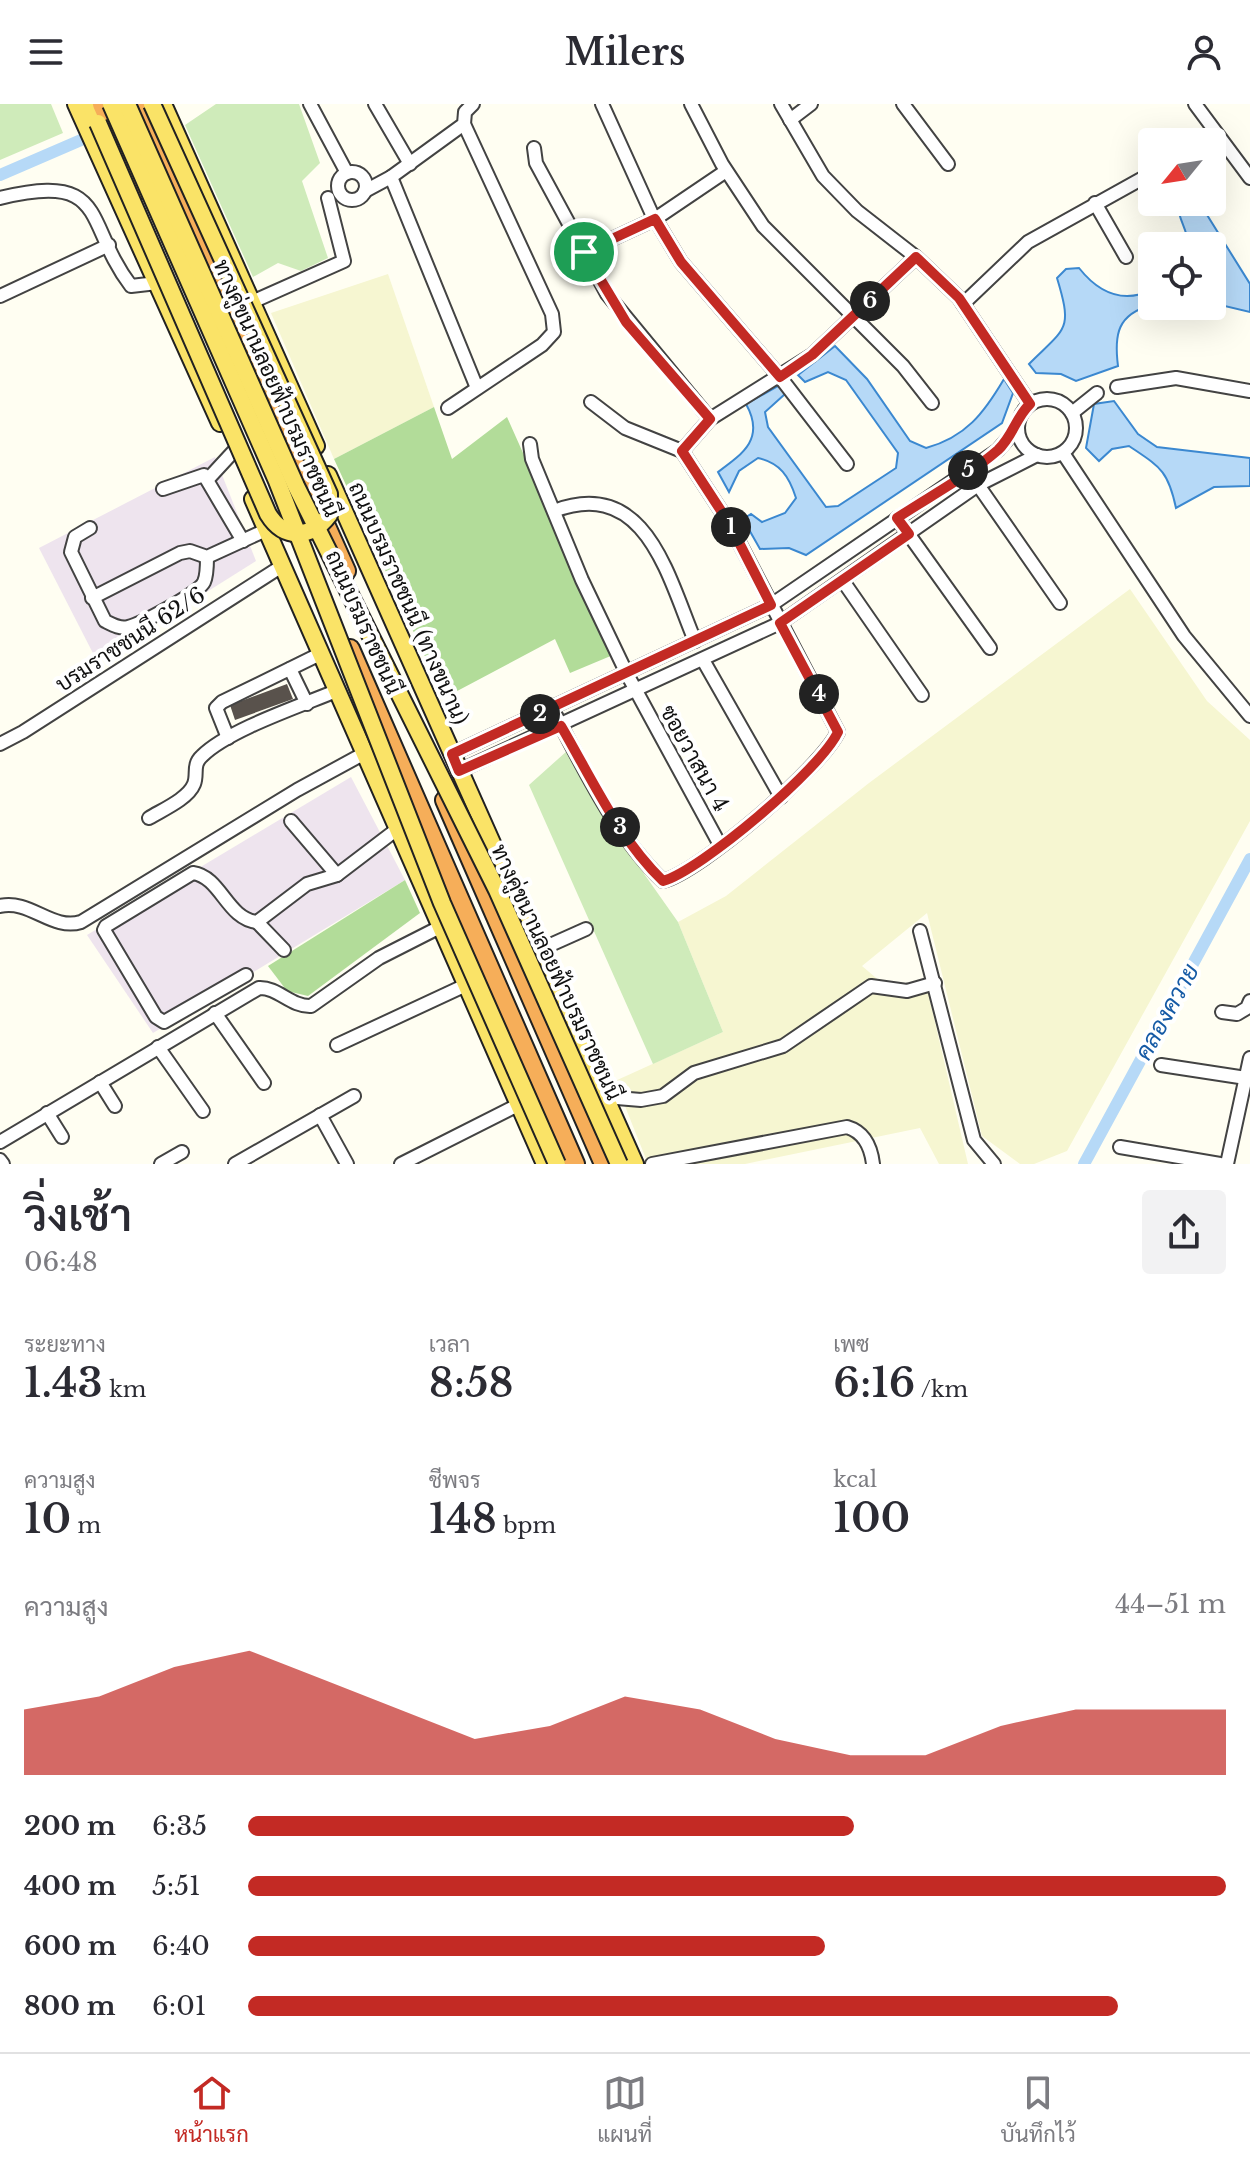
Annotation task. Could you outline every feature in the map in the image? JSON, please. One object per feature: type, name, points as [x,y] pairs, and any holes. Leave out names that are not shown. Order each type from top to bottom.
[{"type":"highway","name":"ถนนบรมราชชนนี","points":[[139,105],[392,673],[497,924],[604,1164]]},
{"type":"highway","name":"ถนนบรมราชชนนี","points":[[101,116],[123,152],[369,691],[575,1164]]},
{"type":"main road","points":[[76,104],[101,116]]},
{"type":"main road","points":[[90,104],[101,116],[268,514],[283,530],[304,534],[315,530],[329,515],[329,494],[139,105]]},
{"type":"main road","name":"ถนนบรมราชชนนี (ทางขนาน)","points":[[163,104],[635,1164]]},
{"type":"main road","name":"ทางคู่ขนานลอยฟ้าบรมราชชนนี","points":[[139,105],[296,486],[497,890],[619,1164]]},
{"type":"main road","points":[[101,116],[101,161],[233,452],[396,830],[545,1164]]},
{"type":"main road","name":"ทางคู่ขนานลอยฟ้าบรมราชชนนี","points":[[101,116],[277,481],[442,903],[557,1164]]},
{"type":"street","points":[[310,104],[347,173]]},
{"type":"street","points":[[375,104],[410,164]]},
{"type":"street","points":[[448,408],[542,345],[554,332],[552,314],[464,124],[465,112],[473,104]]},
{"type":"street","points":[[602,104],[655,219],[681,262],[780,377],[847,464]]},
{"type":"street","points":[[691,104],[726,171],[778,244],[903,366],[932,403]]},
{"type":"street","points":[[781,104],[823,176],[857,211],[916,257],[963,304],[1030,404]]},
{"type":"street","points":[[790,120],[811,104]]},
{"type":"street","points":[[903,104],[948,164]]},
{"type":"street","points":[[1195,104],[1209,128]]},
{"type":"street","points":[[347,173],[339,183],[343,196],[355,199],[464,124]]},
{"type":"street","points":[[534,148],[536,163],[626,322],[710,419]]},
{"type":"street","points":[[1226,151],[1250,178]]},
{"type":"street","points":[[584,252],[655,219],[726,171]]},
{"type":"street","points":[[347,173],[356,173],[363,178],[365,191]]},
{"type":"street","points":[[391,177],[477,388]]},
{"type":"street","points":[[963,304],[1028,242],[1138,180]]},
{"type":"street","points":[[1,201],[41,191],[69,193],[84,200],[96,215],[131,286],[157,283]]},
{"type":"street","points":[[252,302],[344,261],[328,198]]},
{"type":"street","points":[[1095,203],[1126,257]]},
{"type":"street","points":[[0,296],[109,245]]},
{"type":"street","points":[[682,451],[710,419],[780,377],[854,316],[916,257]]},
{"type":"street","points":[[1117,387],[1176,378],[1250,391]]},
{"type":"street","points":[[1072,413],[1097,393]]},
{"type":"street","points":[[452,754],[771,605],[998,450],[1018,427],[1023,410],[1030,404],[1056,400],[1072,413],[1075,438],[1063,453],[1037,455],[978,485],[780,623],[459,771]]},
{"type":"street","points":[[552,708],[623,832],[644,863],[663,881],[720,845],[781,797],[829,748],[838,732],[729,523],[682,451],[625,428],[591,402]]},
{"type":"street","points":[[1018,427],[1022,444],[1037,455]]},
{"type":"street","name":"ซอยวาสนา 4","points":[[530,444],[554,511],[627,674],[720,845]]},
{"type":"street","points":[[209,478],[233,452]]},
{"type":"street","points":[[1063,453],[1184,636],[1250,716]]},
{"type":"street","points":[[163,489],[200,474],[209,478],[243,541]]},
{"type":"street","points":[[978,485],[1060,603]]},
{"type":"street","points":[[554,511],[589,502],[605,504],[634,518],[657,552],[695,641]]},
{"type":"street","points":[[897,518],[990,648]]},
{"type":"street","points":[[90,528],[70,544],[105,621],[126,628],[196,591],[204,583],[207,557]]},
{"type":"street","points":[[92,598],[180,553],[190,551],[207,557],[266,530]]},
{"type":"street","name":"บรมราชชนนี 62/6","points":[[0,744],[282,566]]},
{"type":"street","points":[[843,581],[922,695]]},
{"type":"street","points":[[228,738],[216,708],[320,654]]},
{"type":"street","points":[[703,660],[781,797]]},
{"type":"street","points":[[290,669],[307,704]]},
{"type":"street","points":[[149,818],[189,792],[195,783],[199,758],[228,738],[336,691]]},
{"type":"street","points":[[0,906],[16,905],[63,925],[81,922],[297,790],[363,754]]},
{"type":"street","points":[[291,821],[337,875]]},
{"type":"street","points":[[257,922],[307,884],[337,875],[396,830]]},
{"type":"street","points":[[246,975],[164,1022],[156,1017],[104,930],[193,873],[204,877],[241,919],[257,922],[284,950]]},
{"type":"street","points":[[0,1142],[259,988],[268,987],[301,1007],[311,1006],[379,958],[440,927]]},
{"type":"street","points":[[539,950],[586,929]]},
{"type":"street","points":[[920,931],[974,1140],[994,1164]]},
{"type":"street","points":[[605,1097],[641,1100],[663,1096],[694,1073],[783,1046],[871,986],[907,991],[935,983]]},
{"type":"street","points":[[337,1045],[466,985]]},
{"type":"street","points":[[1222,1012],[1237,1014],[1247,1008],[1250,1001]]},
{"type":"street","points":[[215,1013],[264,1083]]},
{"type":"street","points":[[158,1047],[203,1111]]},
{"type":"street","points":[[1227,1164],[1250,1058]]},
{"type":"street","points":[[1161,1065],[1246,1078]]},
{"type":"street","points":[[100,1082],[115,1106]]},
{"type":"street","points":[[235,1164],[354,1096]]},
{"type":"street","points":[[401,1164],[518,1105]]},
{"type":"street","points":[[47,1113],[62,1137]]},
{"type":"street","points":[[320,1115],[347,1164]]},
{"type":"street","points":[[652,1164],[847,1127],[857,1130],[865,1140],[873,1164]]},
{"type":"street","points":[[1120,1147],[1220,1164]]},
{"type":"street","points":[[161,1164],[182,1152]]},
{"type":"shaded area","points":[[215,457],[256,561],[97,661],[39,548]]},
{"type":"shaded area","points":[[351,777],[405,880],[153,1033],[87,935]]},
{"type":"green space","points":[[0,104],[51,104],[63,133],[0,160]]},
{"type":"green space","points":[[216,104],[299,104],[320,163],[302,181],[328,258],[301,271],[278,263],[253,277],[185,125]]},
{"type":"green space","points":[[388,274],[434,407],[334,459],[271,313]]},
{"type":"green space","points":[[434,407],[452,459],[507,417],[613,655],[570,673],[555,639],[444,698],[334,459]]},
{"type":"green space","points":[[1130,589],[1207,701],[1250,740],[1250,821],[1067,1151],[1034,1164],[1020,1164],[982,1136],[927,913],[862,966],[895,994],[928,992],[968,1164],[939,1164],[920,1128],[745,1164],[648,1164],[615,1081],[723,1032],[678,922],[726,896],[869,783]]},
{"type":"green space","points":[[567,751],[609,824],[678,922],[723,1032],[653,1064],[529,785]]},
{"type":"green space","points":[[405,880],[420,913],[308,996],[287,991],[268,966]]},
{"type":"water","points":[[1180,216],[1208,216],[1218,232],[1186,232]]},
{"type":"water","points":[[1226,245],[1250,284],[1250,312],[1226,306]]},
{"type":"water","points":[[1079,268],[1094,284],[1111,293],[1121,296],[1138,295],[1138,310],[1120,327],[1118,366],[1076,381],[1061,374],[1036,373],[1029,364],[1063,327],[1065,309],[1057,278],[1066,269]]},
{"type":"water","points":[[835,346],[867,379],[910,441],[926,448],[963,430],[989,403],[1004,379],[1013,393],[1002,423],[806,555],[789,548],[760,549],[743,519],[751,514],[762,522],[785,513],[796,498],[783,472],[766,460],[758,458],[739,471],[729,492],[718,472],[749,444],[753,426],[746,404],[780,385],[785,394],[765,412],[768,427],[826,507],[838,506],[896,468],[898,453],[846,380],[828,372],[805,382],[798,375]]},
{"type":"water","points":[[1114,401],[1138,434],[1157,447],[1250,458],[1250,486],[1214,487],[1176,508],[1166,477],[1129,446],[1112,449],[1099,461],[1086,448],[1094,404]]},
{"type":"building","points":[[287,684],[293,699],[235,720],[230,705]]},
{"type":"waterway","name":"คลองควาย","points":[[0,175],[95,134]]},
{"type":"waterway","name":"คลองควาย","points":[[1084,1164],[1250,859]]},
{"type":"route","points":[[655,219],[681,262],[780,377],[812,355],[916,257],[959,298],[1030,404],[1023,410],[1018,427],[998,450],[897,518],[909,534],[780,623],[838,732],[829,748],[754,822],[663,881],[644,863],[616,821],[561,726],[459,771],[452,754],[771,605],[708,486],[682,451],[710,419],[626,322],[584,252],[655,219]]}]
